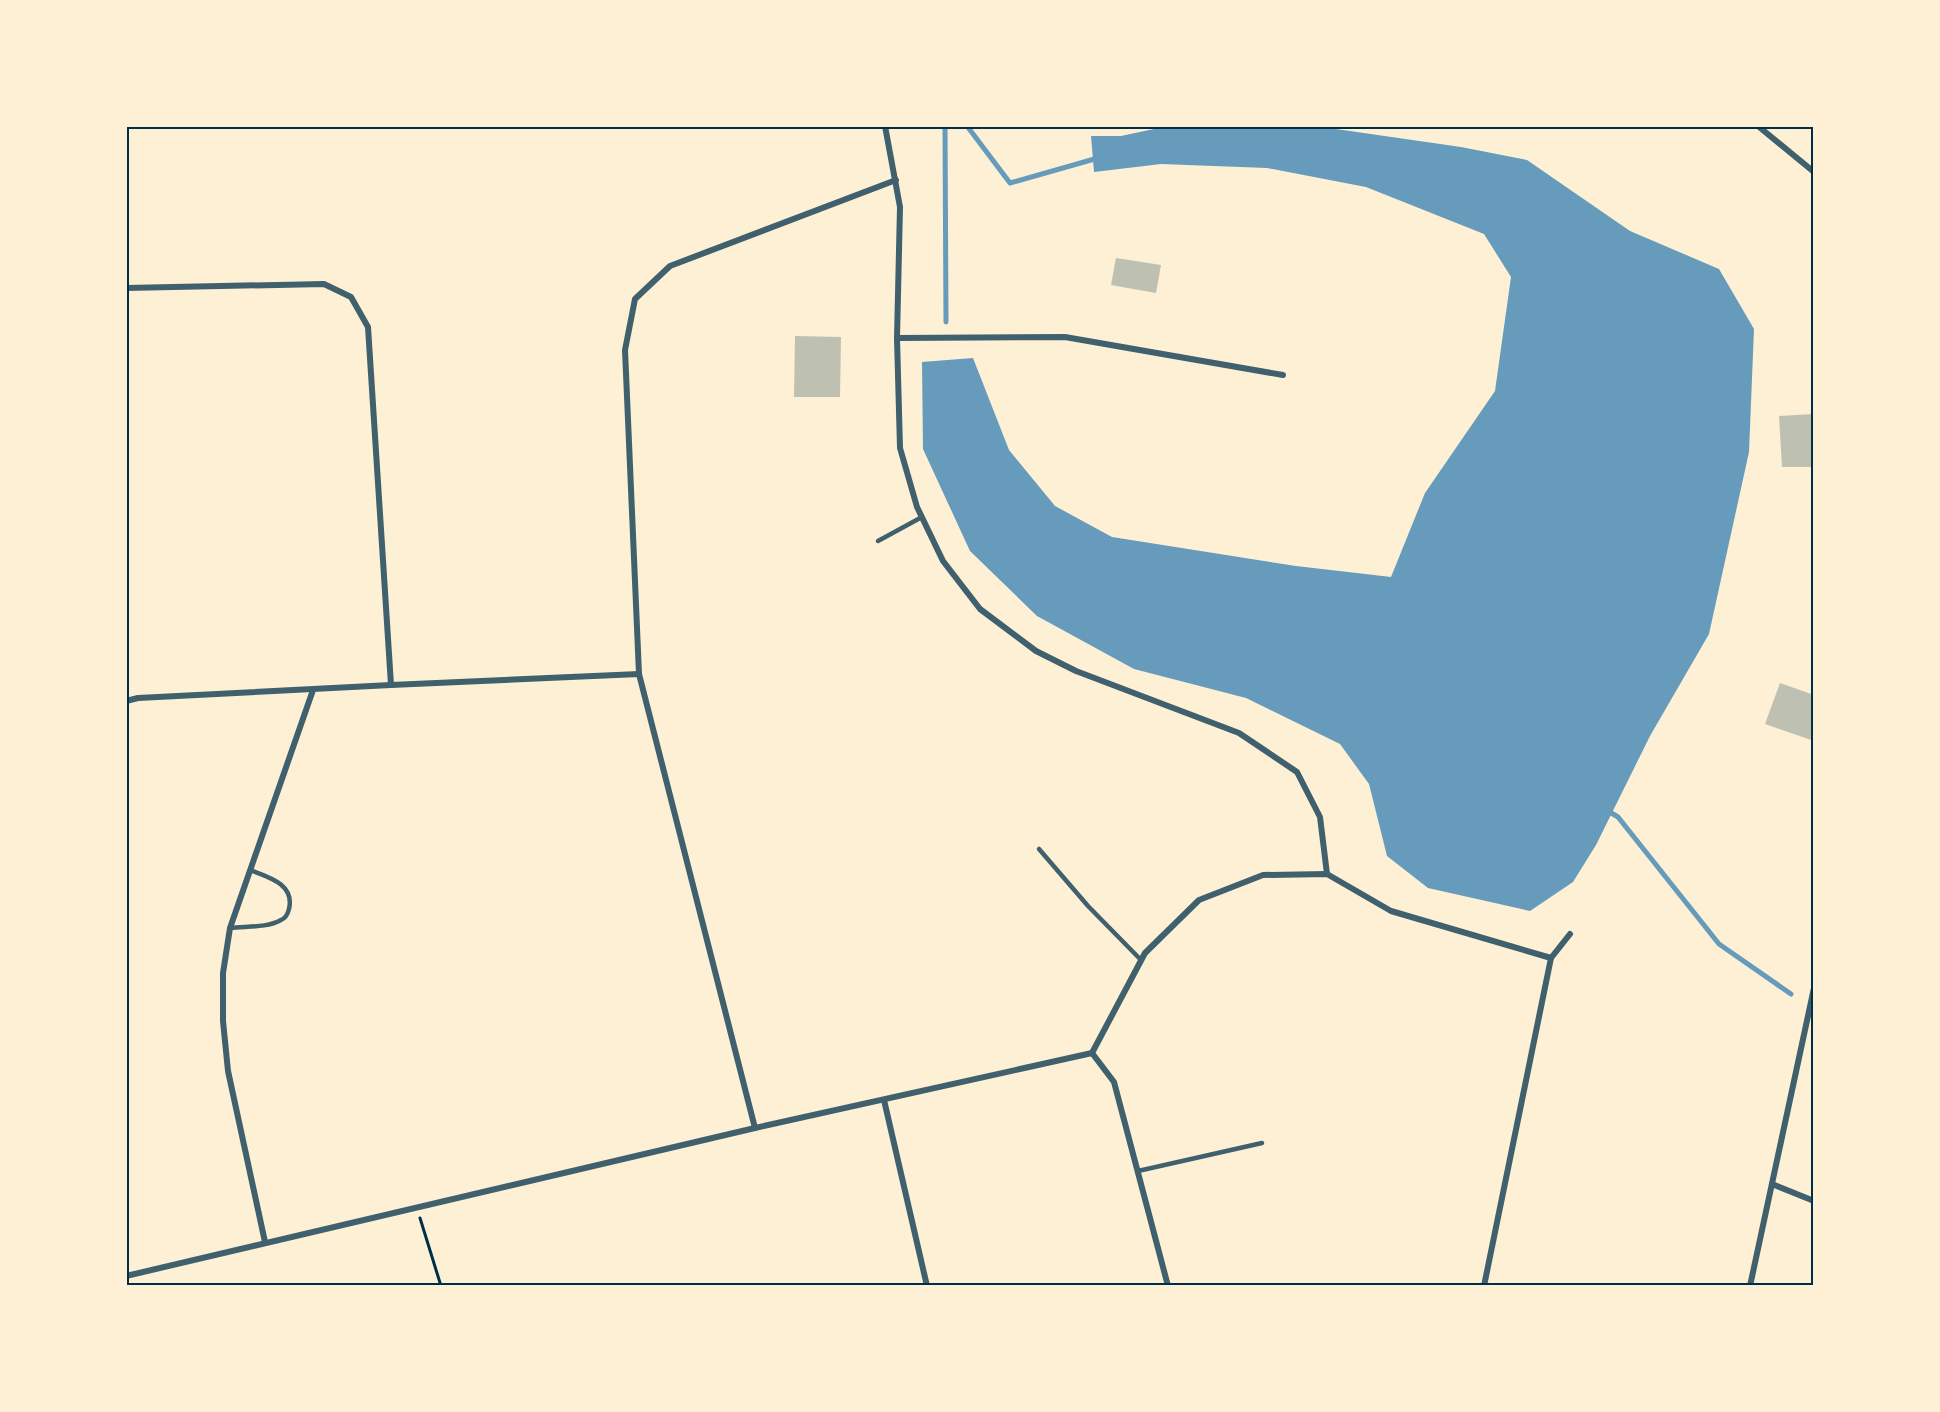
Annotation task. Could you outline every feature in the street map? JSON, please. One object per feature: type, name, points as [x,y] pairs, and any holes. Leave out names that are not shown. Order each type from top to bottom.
[{"type":"street","points":[[885,126],[900,207],[897,338],[900,448],[917,507],[943,561],[980,609],[1036,651],[1076,671],[1239,733],[1297,772],[1320,817],[1327,874]]},
{"type":"street","points":[[1758,126],[1814,172]]},
{"type":"street","points":[[755,1128],[639,674],[625,350],[635,299],[670,266],[896,180]]},
{"type":"street","points":[[126,288],[324,284],[351,297],[368,327],[391,685]]},
{"type":"street","points":[[897,338],[1065,337],[1283,375]]},
{"type":"street","points":[[126,701],[138,698],[639,674]]},
{"type":"street","points":[[265,1242],[228,1071],[223,973],[230,928],[313,690]]},
{"type":"street","points":[[126,1276],[755,1128],[1092,1053],[1145,953],[1199,900],[1263,875],[1327,874],[1391,911],[1551,958]]},
{"type":"street","points":[[1485,1286],[1551,958],[1570,934]]},
{"type":"street","points":[[1750,1286],[1814,988]]},
{"type":"street","points":[[1092,1053],[1114,1082],[1168,1286]]},
{"type":"street","points":[[884,1100],[927,1286]]},
{"type":"street","points":[[1772,1184],[1814,1201]]},
{"type":"lane","points":[[878,541],[922,517]]},
{"type":"lane","points":[[1039,849],[1088,906],[1141,960]]},
{"type":"lane","points":[[230,928],[281,920],[289,909],[288,893],[284,886],[250,870]]},
{"type":"lane","points":[[1138,1171],[1262,1143]]},
{"type":"path","points":[[417,1208],[441,1286]]},
{"type":"water","points":[[1168,126],[1315,126],[1461,147],[1527,160],[1630,231],[1719,269],[1754,329],[1749,452],[1709,634],[1650,736],[1596,845],[1573,882],[1530,911],[1428,888],[1387,856],[1369,784],[1340,744],[1246,698],[1134,669],[1037,616],[970,551],[923,449],[922,362],[973,358],[1009,450],[1055,506],[1112,537],[1296,566],[1391,577],[1425,493],[1495,391],[1511,277],[1484,234],[1366,187],[1267,168],[1161,164],[1094,172],[1091,136],[1121,136]]},
{"type":"building","points":[[1116,258],[1161,265],[1156,293],[1111,285]]},
{"type":"building","points":[[795,336],[841,337],[840,397],[794,397]]},
{"type":"building","points":[[1814,414],[1814,467],[1782,467],[1779,416]]},
{"type":"building","points":[[1780,683],[1814,695],[1814,741],[1765,724]]},
{"type":"waterway","points":[[945,126],[946,322]]},
{"type":"waterway","points":[[967,126],[1010,183],[1098,158]]},
{"type":"waterway","points":[[1608,811],[1618,817],[1719,944],[1791,994]]}]
